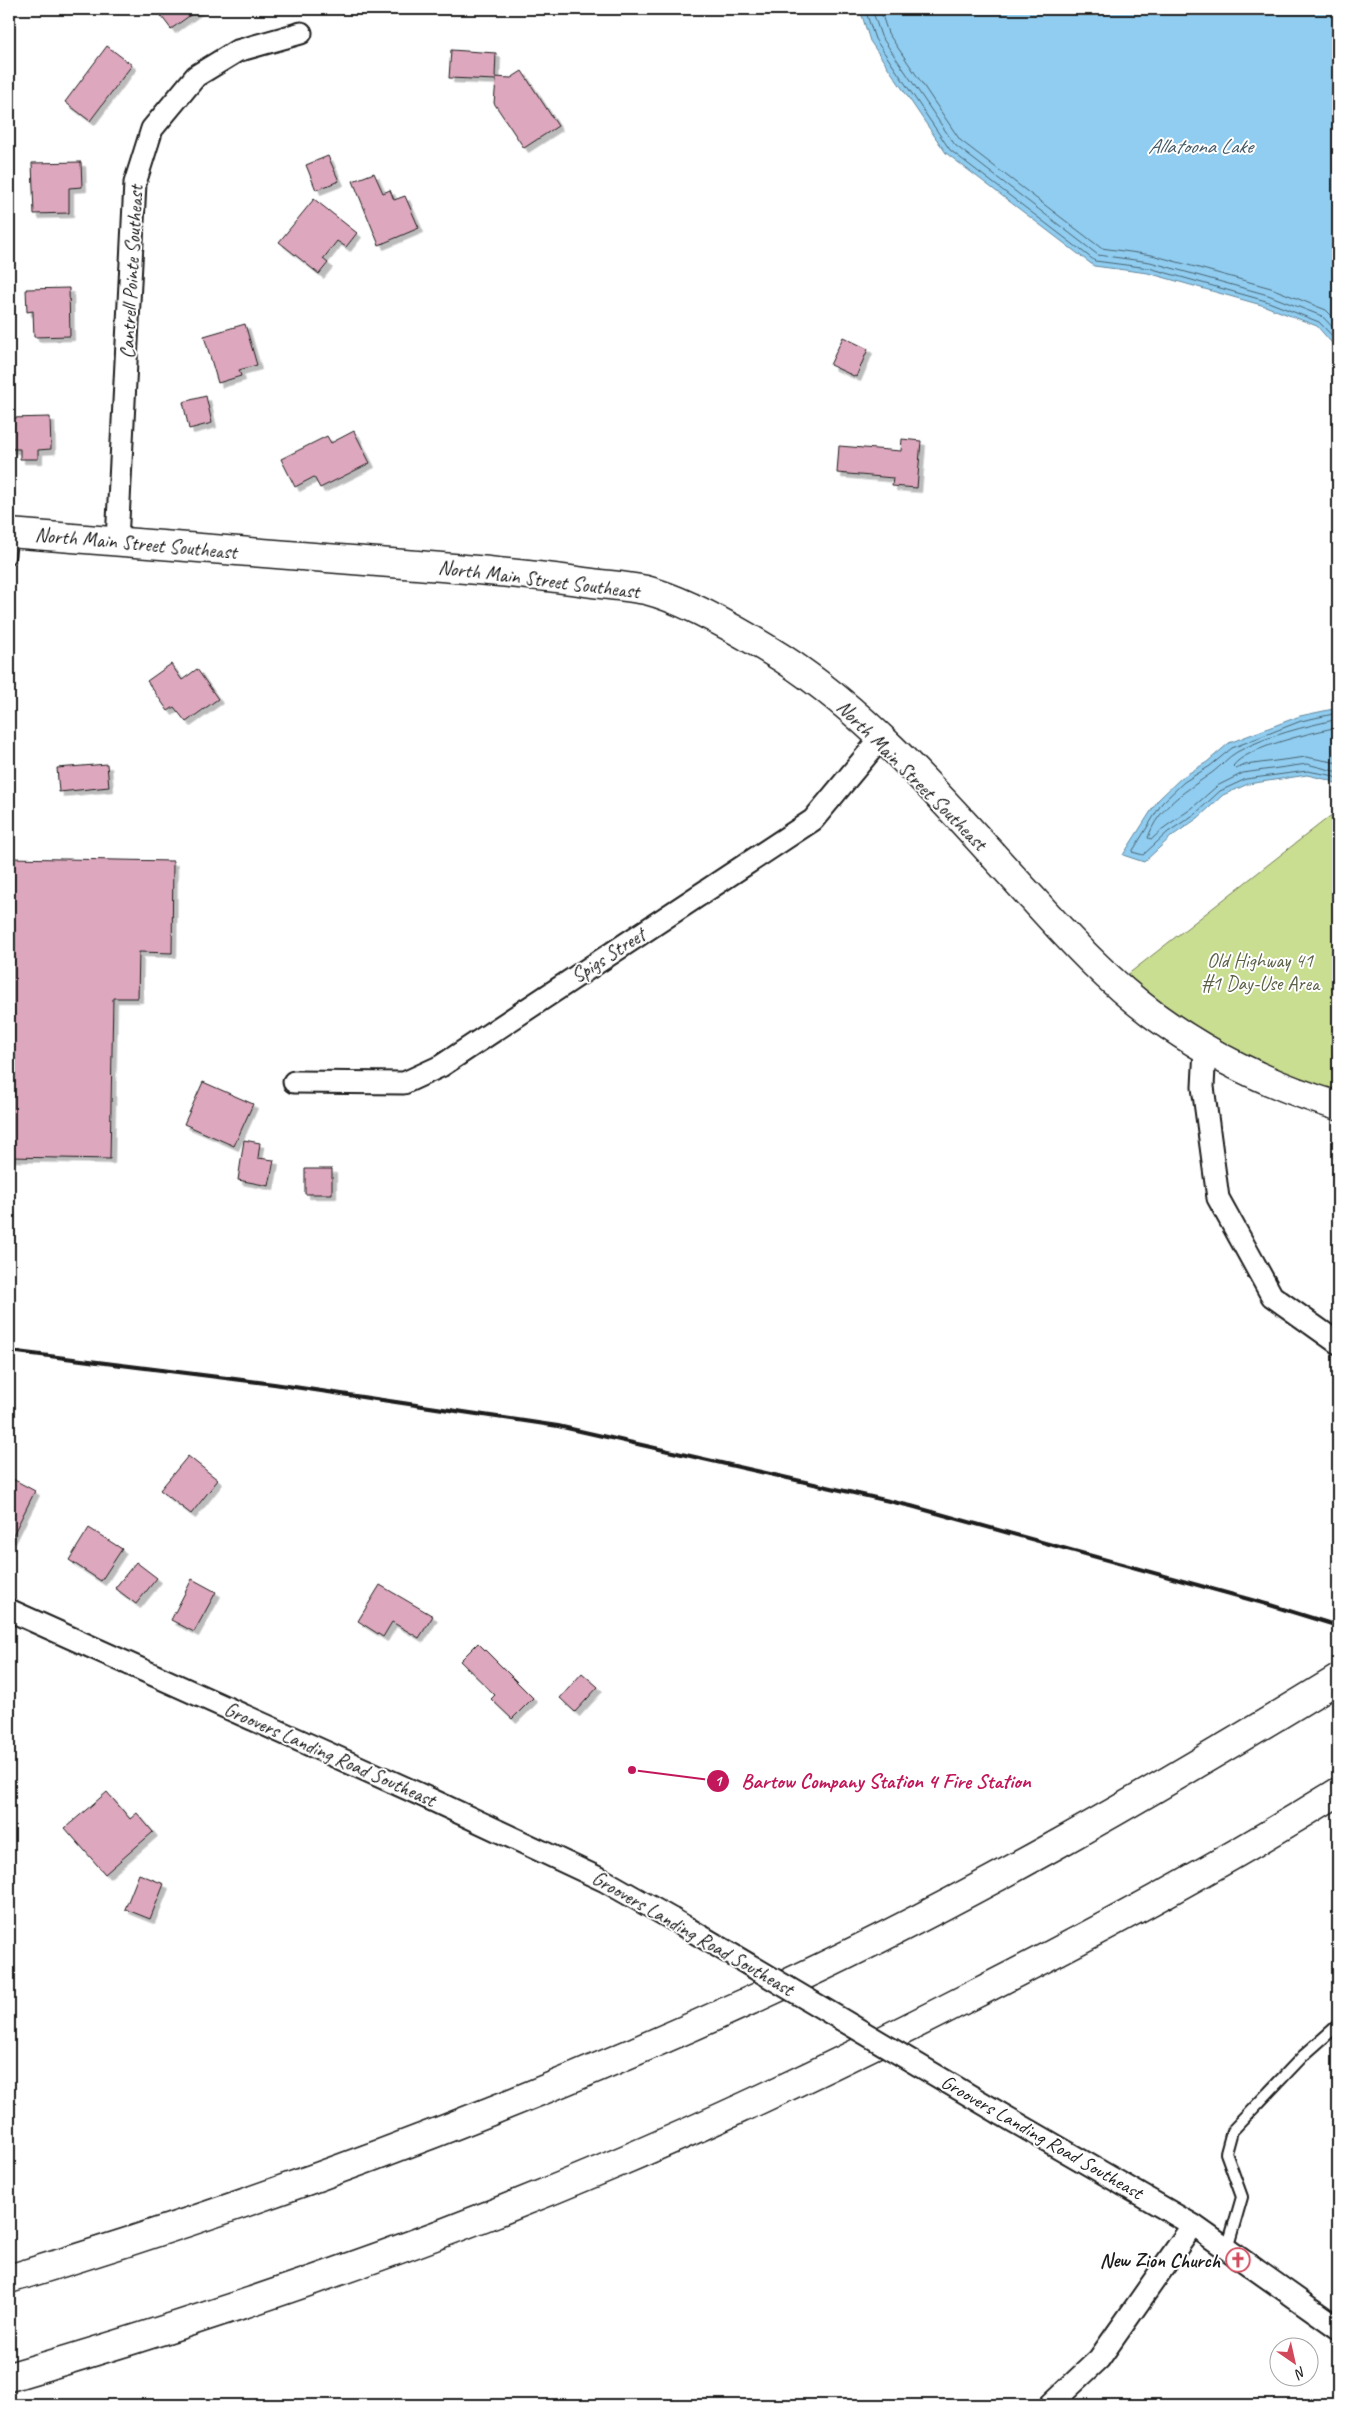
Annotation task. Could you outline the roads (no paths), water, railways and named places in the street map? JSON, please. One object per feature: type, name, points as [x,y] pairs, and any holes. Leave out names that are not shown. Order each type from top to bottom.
[{"type":"main road","name":"North Main Street Southeast","points":[[10,541],[117,541],[487,571],[645,590],[674,599],[740,633],[783,659],[824,688],[881,738],[1075,946],[1154,1015],[1247,1072],[1301,1094],[1338,1106]]},
{"type":"main road","points":[[9,2279],[98,2252],[369,2159],[569,2080],[760,1996],[883,1936],[1071,1837],[1168,1782],[1338,1680]]},
{"type":"main road","points":[[9,2377],[128,2342],[300,2285],[506,2208],[710,2123],[862,2052],[1039,1962],[1177,1886],[1338,1792]]},
{"type":"street","name":"Cantrell Pointe Southeast","points":[[117,541],[135,183],[152,129],[196,76],[237,51],[301,33]]},
{"type":"street","name":"Spigs Street","points":[[294,1082],[404,1083],[441,1066],[813,820],[881,738]]},
{"type":"street","points":[[1205,1048],[1203,1087],[1218,1198],[1272,1296],[1338,1344]]},
{"type":"street","name":"Groovers Landing Road Southeast","points":[[9,1610],[430,1799],[605,1881],[1193,2225],[1338,2328]]},
{"type":"street","points":[[1050,2405],[1098,2359],[1193,2225]]},
{"type":"lane","points":[[1227,2249],[1242,2197],[1226,2153],[1232,2131],[1303,2056],[1338,2025]]},
{"type":"water","name":"Allatoona Lake","points":[[860,9],[1338,9],[1338,350],[1317,326],[1265,306],[1148,273],[1094,266],[946,153],[870,41]]},
{"type":"water","points":[[1338,708],[1338,785],[1329,780],[1307,775],[1248,784],[1223,795],[1198,818],[1172,836],[1144,862],[1123,855],[1158,800],[1181,778],[1207,762],[1229,743],[1300,716]]},
{"type":"railway","points":[[9,1351],[274,1384],[558,1426],[911,1506],[1270,1605],[1338,1626]]},
{"type":"place","name":"Bartow Company Station 4 Fire Station","points":[[632,1770]]},
{"type":"place","name":"New Zion Church","points":[[1238,2260]]},
{"type":"park label","name":"Old Highway 41 #1 Day-Use Area","points":[[1260,972]]}]
